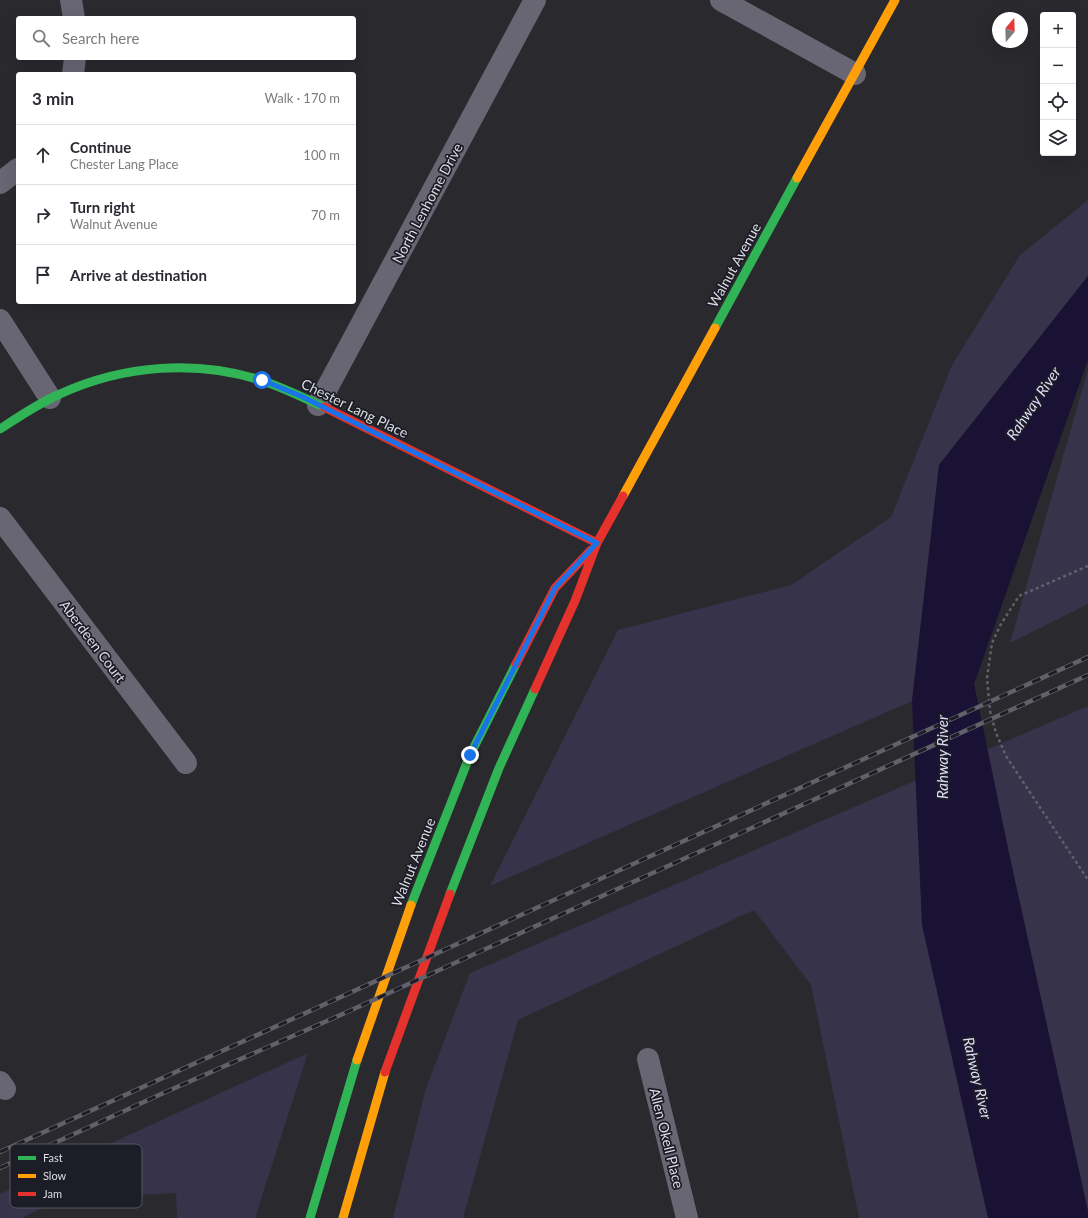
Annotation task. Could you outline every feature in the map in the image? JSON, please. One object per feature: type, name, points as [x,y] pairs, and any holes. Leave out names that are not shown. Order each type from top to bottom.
[{"type":"street","points":[[71,0],[74,16]]},
{"type":"street","name":"North Lenhome Drive","points":[[318,405],[535,0]]},
{"type":"street","points":[[721,0],[855,74]]},
{"type":"street","name":"Walnut Avenue","points":[[343,1218],[385,1072],[433,939],[499,768],[575,601],[597,543],[895,0]]},
{"type":"street","points":[[73,72],[75,60]]},
{"type":"street","points":[[0,184],[16,171]]},
{"type":"street","points":[[0,320],[50,398]]},
{"type":"street","name":"Chester Lang Place","points":[[0,429],[32,407],[50,398],[86,382],[115,374],[144,369],[174,367],[233,373],[262,380],[318,405],[597,543]]},
{"type":"street","name":"Aberdeen Court","points":[[0,518],[186,763]]},
{"type":"street","name":"Walnut Avenue","points":[[310,1218],[356,1062],[402,927],[470,755],[555,588],[597,543]]},
{"type":"street","name":"Allen Okell Place","points":[[648,1059],[687,1218]]},
{"type":"path","points":[[1088,566],[1019,596],[1001,624],[992,642],[987,678],[990,711],[996,733],[1006,756],[1088,880]]},
{"type":"shaded area","points":[[1088,200],[1088,276],[939,465],[912,701],[490,886],[618,630],[791,585],[891,517],[952,365],[1020,255]]},
{"type":"shaded area","points":[[1088,369],[1088,604],[1010,643]]},
{"type":"shaded area","points":[[1088,706],[1088,1218],[859,1218],[811,985],[754,910],[518,1020],[463,1218],[393,1218],[426,1088],[470,973]]},
{"type":"shaded area","points":[[308,1053],[255,1218],[177,1218],[176,1193],[142,1195],[142,1144],[109,1144]]},
{"type":"shaded area","points":[[10,1189],[10,1208],[43,1208],[22,1218],[0,1218],[0,1194]]},
{"type":"water","name":"Rahway River","points":[[1088,276],[1088,360],[974,684],[1009,853],[1088,1211],[1088,1218],[988,1218],[922,925],[912,701],[939,465]]},
{"type":"railway","points":[[18,1144],[1088,657]]},
{"type":"railway","points":[[52,1144],[336,1017],[1088,675]]},
{"type":"railway","points":[[0,1152],[10,1147]]},
{"type":"railway","points":[[0,1168],[10,1163]]},
{"type":"traffic: fast","points":[[715,328],[797,178]]},
{"type":"traffic: fast","points":[[0,429],[45,401],[84,384],[135,371],[160,368],[186,368],[238,374],[271,384],[324,407]]},
{"type":"traffic: fast","points":[[411,905],[470,755],[516,664]]},
{"type":"traffic: fast","points":[[450,894],[499,768],[535,689]]},
{"type":"traffic: fast","points":[[310,1218],[357,1060]]},
{"type":"traffic: slow","points":[[797,178],[895,0]]},
{"type":"traffic: slow","points":[[623,496],[715,328]]},
{"type":"traffic: slow","points":[[357,1060],[411,905]]},
{"type":"traffic: slow","points":[[343,1218],[385,1072]]},
{"type":"traffic: jam","points":[[324,407],[597,543]]},
{"type":"traffic: jam","points":[[535,689],[575,601],[597,543],[623,496]]},
{"type":"traffic: jam","points":[[516,664],[555,588],[591,550]]},
{"type":"traffic: jam","points":[[385,1072],[450,894]]},
{"type":"route","points":[[262,380],[303,397],[597,543],[555,588],[470,755]]}]
